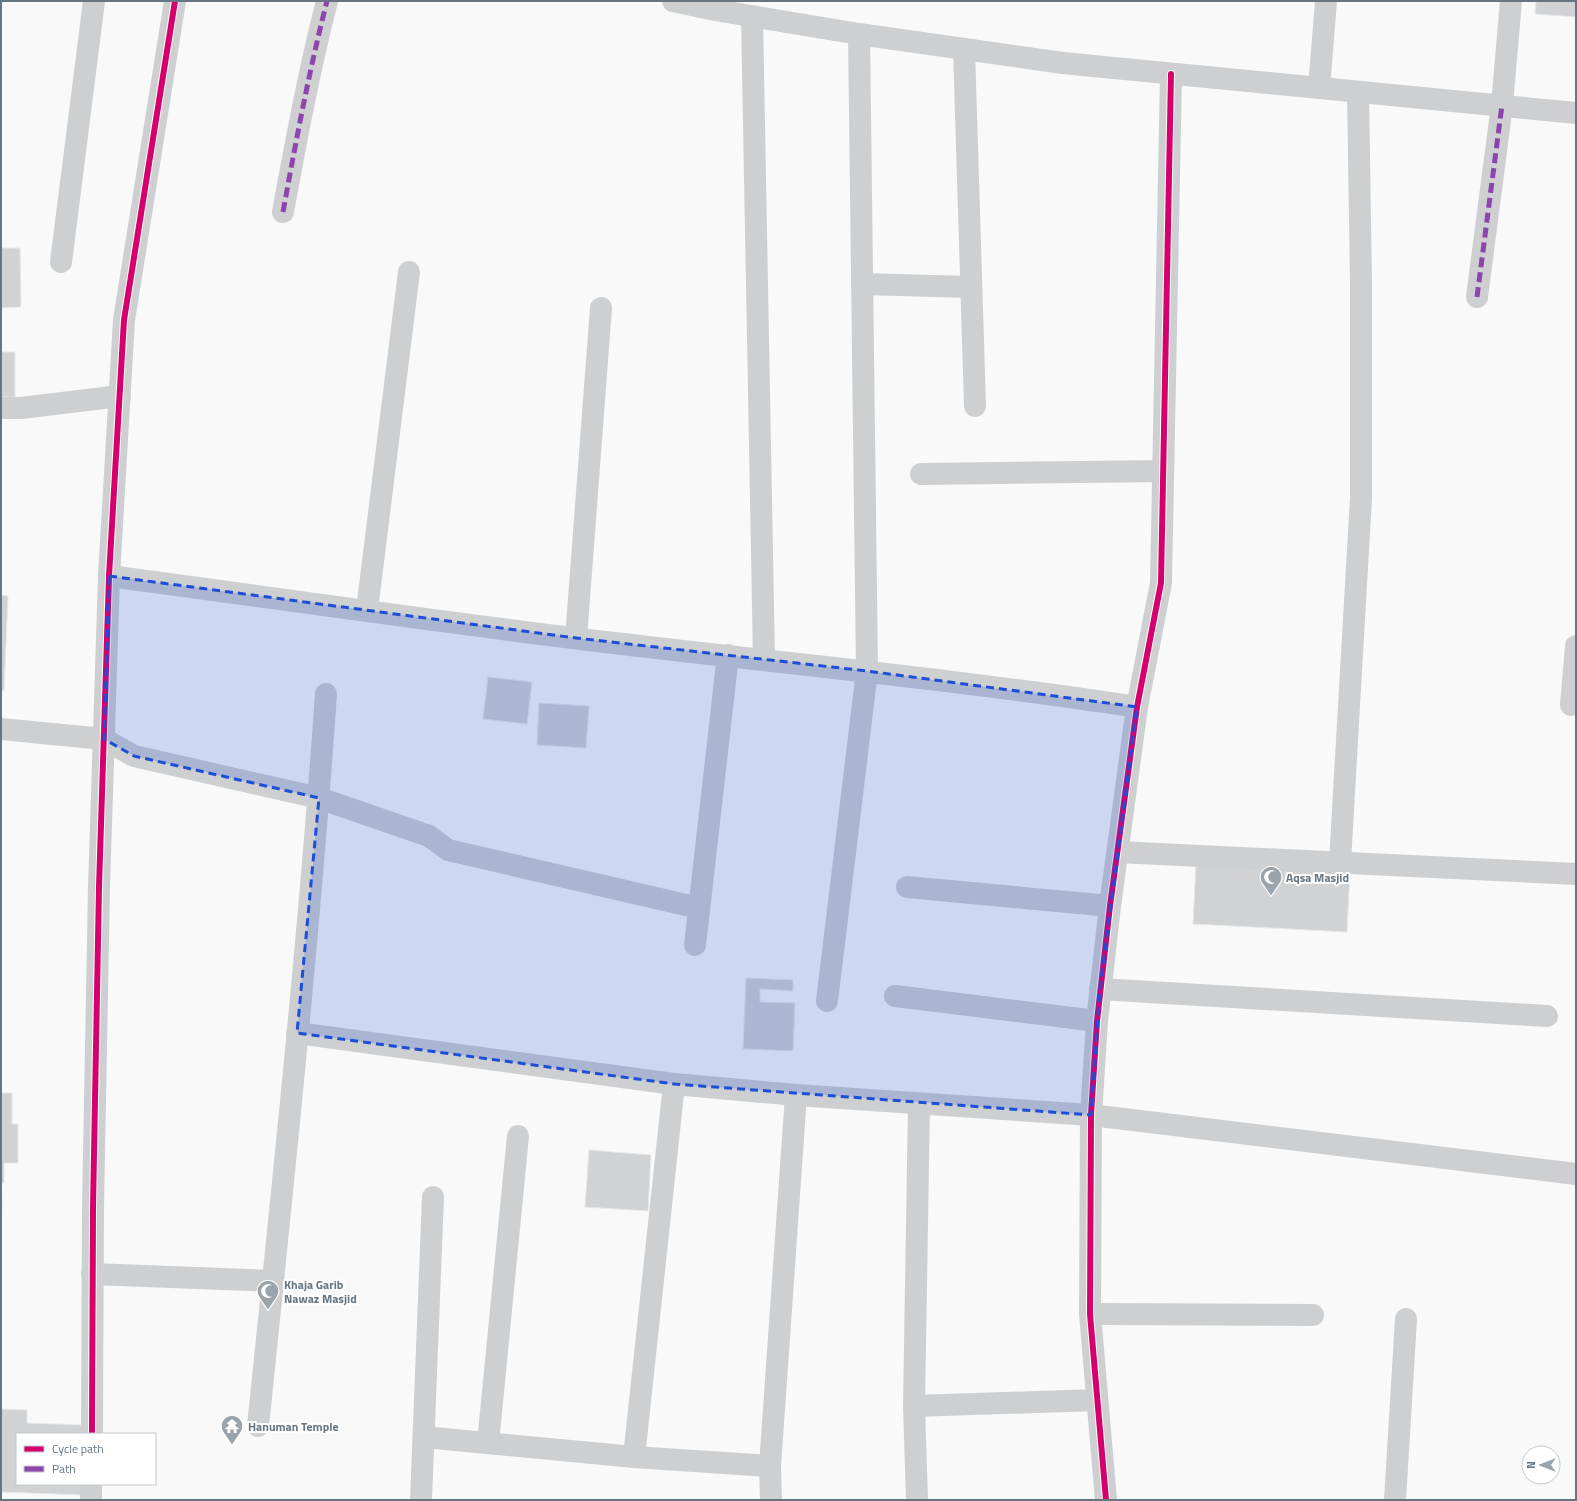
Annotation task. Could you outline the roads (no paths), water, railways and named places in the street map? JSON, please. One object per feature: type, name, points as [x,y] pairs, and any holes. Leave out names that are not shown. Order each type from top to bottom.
[{"type":"street","points":[[61,262],[94,1]]},
{"type":"street","points":[[92,1433],[92,1274],[99,887],[109,576],[124,320],[175,1]]},
{"type":"street","points":[[284,212],[303,106],[327,1]]},
{"type":"street","points":[[673,1],[715,10],[858,34],[1063,63],[1576,113]]},
{"type":"street","points":[[1319,88],[1326,1]]},
{"type":"street","points":[[1477,296],[1502,105],[1511,1]]},
{"type":"street","points":[[752,16],[764,660]]},
{"type":"street","points":[[827,1001],[867,671],[858,34]]},
{"type":"street","points":[[964,49],[975,406]]},
{"type":"street","points":[[1106,1500],[1090,1314],[1091,1115],[1097,1020],[1110,906],[1137,707],[1161,583],[1171,74]]},
{"type":"street","points":[[1340,862],[1361,498],[1361,283],[1358,92]]},
{"type":"street","points":[[367,610],[409,272]]},
{"type":"street","points":[[862,284],[971,287]]},
{"type":"street","points":[[576,638],[601,308]]},
{"type":"street","points":[[1,408],[21,408],[120,396]]},
{"type":"street","points":[[921,474],[1163,471]]},
{"type":"street","points":[[109,576],[576,638],[867,671],[1137,707]]},
{"type":"street","points":[[1571,705],[1576,646]]},
{"type":"street","points":[[695,945],[728,655]]},
{"type":"street","points":[[258,1426],[298,1033],[319,798],[326,694]]},
{"type":"street","points":[[1,729],[104,739],[134,756],[319,798],[429,836],[448,850],[699,908]]},
{"type":"street","points":[[1118,852],[1576,874]]},
{"type":"street","points":[[907,887],[1110,906]]},
{"type":"street","points":[[1100,989],[1547,1016]]},
{"type":"street","points":[[895,996],[1097,1020]]},
{"type":"street","points":[[298,1033],[674,1084],[796,1095],[1091,1115],[1576,1174]]},
{"type":"street","points":[[634,1457],[674,1084]]},
{"type":"street","points":[[771,1500],[770,1466],[796,1095]]},
{"type":"street","points":[[917,1500],[914,1406],[919,1104]]},
{"type":"street","points":[[488,1443],[518,1136]]},
{"type":"street","points":[[421,1500],[433,1197]]},
{"type":"street","points":[[92,1274],[273,1281]]},
{"type":"street","points":[[1090,1314],[1312,1315]]},
{"type":"street","points":[[1395,1500],[1406,1320]]},
{"type":"street","points":[[914,1406],[1098,1400]]},
{"type":"street","points":[[424,1437],[634,1457],[770,1466]]},
{"type":"street","points":[[91,1485],[91,1500]]},
{"type":"place","name":"Aqsa Masjid","points":[[1271,896]]},
{"type":"place","name":"Khaja Garib Nawaz Masjid","points":[[268,1310]]},
{"type":"place","name":"Hanuman Temple","points":[[232,1446]]}]
